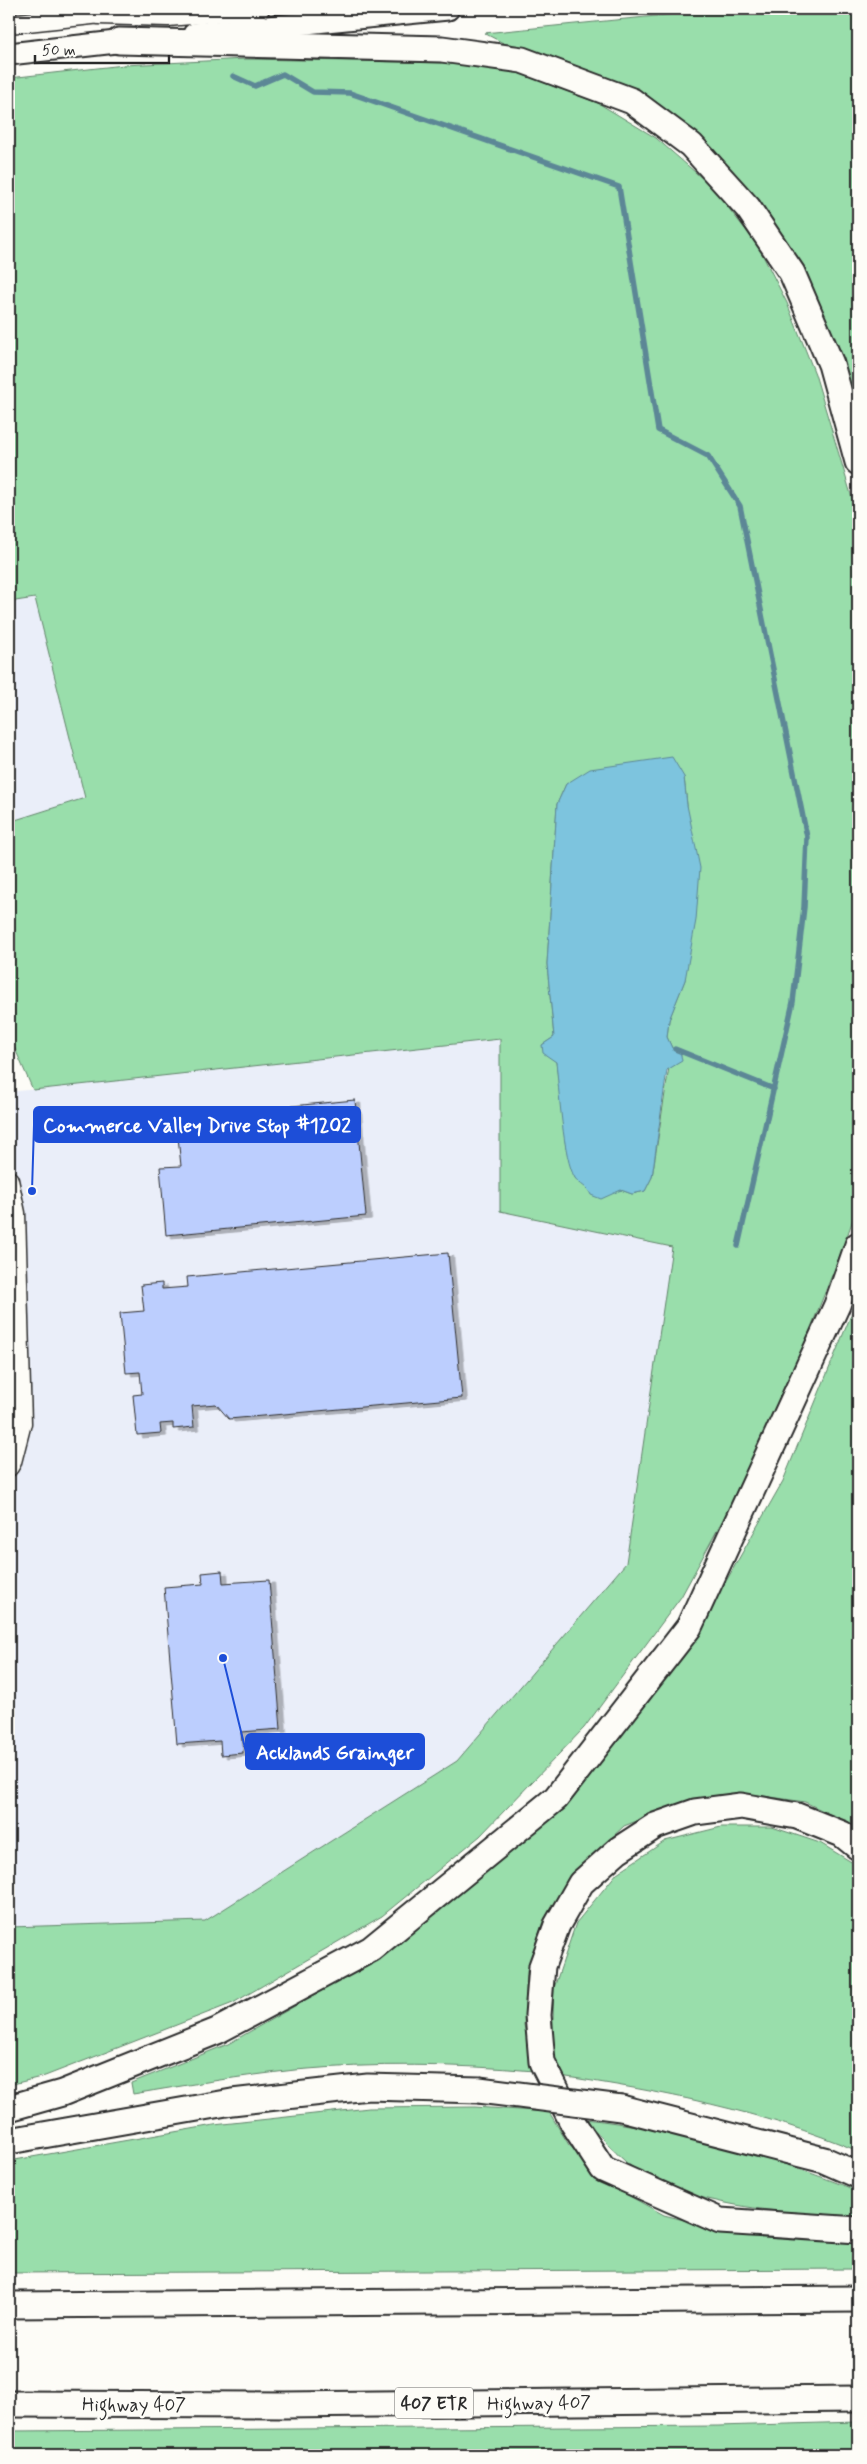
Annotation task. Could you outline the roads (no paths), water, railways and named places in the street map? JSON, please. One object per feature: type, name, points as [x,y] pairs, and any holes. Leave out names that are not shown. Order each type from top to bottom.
[{"type":"highway","points":[[120,41],[442,49],[522,60],[632,101],[691,145],[748,208],[792,273],[831,364],[858,462]]},
{"type":"highway","points":[[9,2108],[62,2093],[217,2031],[371,1949],[556,1798],[689,1627],[832,1314],[858,1245]]},
{"type":"highway","points":[[858,1847],[842,1834],[797,1816],[741,1806],[695,1812],[654,1826],[618,1850],[581,1883],[557,1925],[542,1966],[538,2015],[542,2062],[572,2123],[603,2169],[720,2220],[858,2230]]},
{"type":"highway","points":[[9,2141],[252,2100],[368,2087],[479,2090],[620,2108],[824,2160],[858,2175]]},
{"type":"highway","points":[[9,2305],[858,2299]]},
{"type":"highway","name":"Highway 407","points":[[9,2404],[284,2405],[858,2399]]},
{"type":"main road","points":[[9,54],[120,41],[448,9]]},
{"type":"street","points":[[9,24],[139,9]]},
{"type":"street","points":[[98,15],[168,17],[260,9]]},
{"type":"street","points":[[9,1180],[16,1213],[22,1423],[9,1467]]},
{"type":"water","points":[[672,757],[684,777],[687,805],[700,868],[696,920],[685,980],[669,1020],[667,1037],[672,1048],[680,1050],[682,1061],[667,1070],[652,1177],[645,1191],[632,1194],[621,1190],[601,1199],[591,1195],[575,1178],[571,1169],[567,1156],[556,1062],[543,1053],[542,1045],[554,1037],[547,964],[557,804],[566,784],[590,769]]},
{"type":"waterway","points":[[233,76],[255,86],[283,74],[313,92],[350,93],[619,187],[658,430],[708,456],[740,506],[807,837],[804,907],[793,1002],[738,1246]]},
{"type":"waterway","points":[[675,1049],[774,1089]]},
{"type":"place","name":"Commerce Valley Drive Stop #1202","points":[[32,1191]]},
{"type":"place","name":"Acklands Grainger","points":[[223,1658]]}]
